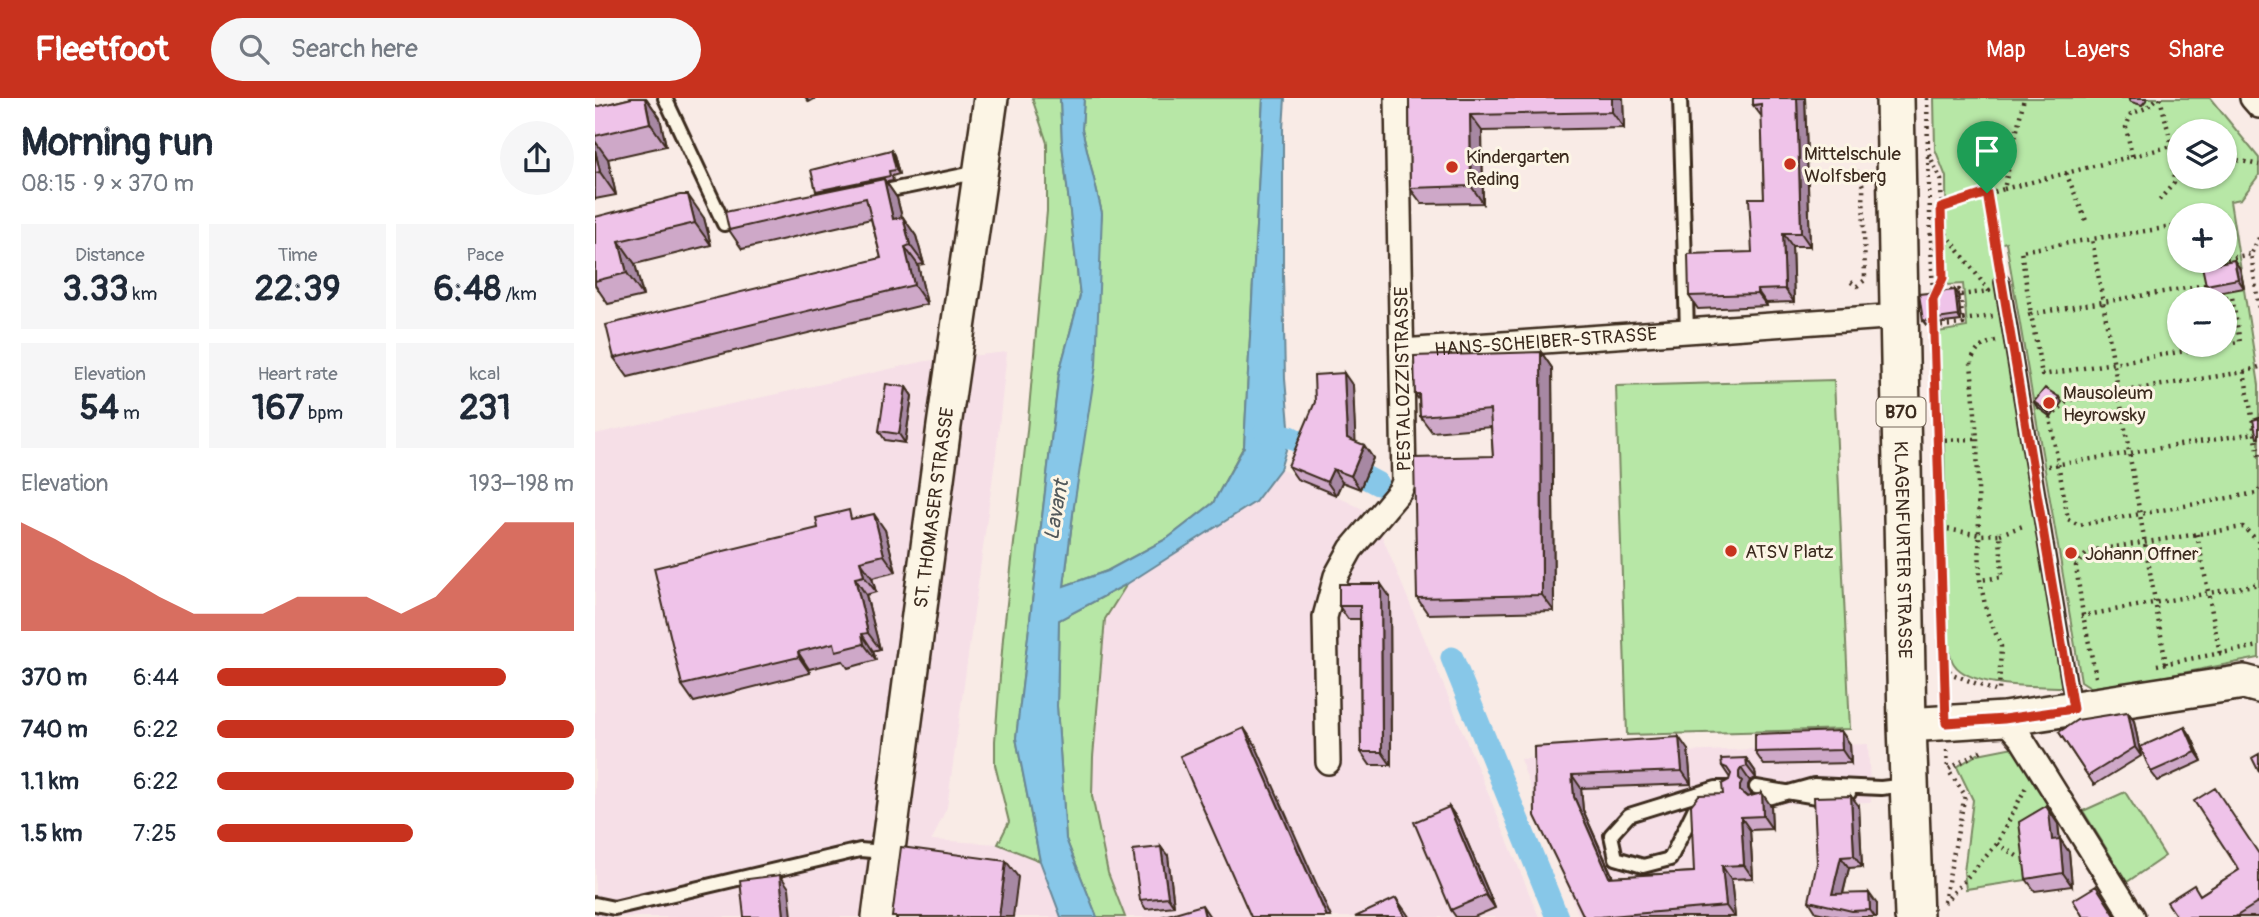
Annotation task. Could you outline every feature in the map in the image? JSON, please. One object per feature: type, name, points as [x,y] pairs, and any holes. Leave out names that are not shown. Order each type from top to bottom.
[{"type":"main road","name":"ST. THOMASER STRASSE","points":[[879,917],[991,98]]},
{"type":"main road","name":"KLAGENFURTER STRASSE","points":[[1895,98],[1917,315],[1907,725],[1896,787],[1929,910]]},
{"type":"main road","points":[[1907,725],[1946,723],[2002,706],[2073,709],[2244,682],[2259,685]]},
{"type":"street","name":"PESTALOZZISTRASSE","points":[[1328,762],[1325,617],[1336,576],[1351,550],[1400,491],[1404,482],[1397,98]]},
{"type":"street","points":[[2252,98],[2259,106]]},
{"type":"street","name":"HANS-SCHEIBER-STRASSE","points":[[1402,351],[1917,315]]},
{"type":"street","points":[[2002,706],[2133,917]]},
{"type":"lane","points":[[665,98],[724,223],[751,218]]},
{"type":"lane","points":[[1679,98],[1688,331]]},
{"type":"lane","points":[[859,196],[980,172]]},
{"type":"lane","points":[[2002,282],[2073,709]]},
{"type":"lane","points":[[1757,801],[1814,785],[1896,787]]},
{"type":"lane","points":[[1756,787],[1791,792]]},
{"type":"lane","points":[[1699,807],[1694,810],[1670,859],[1643,866],[1616,858],[1611,835],[1629,815],[1716,789],[1731,788]]},
{"type":"lane","points":[[595,904],[614,908],[860,850],[887,852]]},
{"type":"path","points":[[1927,98],[1928,152],[1933,300],[1943,278],[1941,180],[1928,152]]},
{"type":"path","points":[[2004,188],[2024,98]]},
{"type":"path","points":[[2132,156],[2126,127],[2131,114],[2146,108],[2159,98],[2167,128]]},
{"type":"path","points":[[1941,208],[2004,188],[2167,147]]},
{"type":"path","points":[[2237,160],[2259,165]]},
{"type":"path","points":[[1851,282],[1857,286],[1865,280],[1863,186],[1856,169]]},
{"type":"path","points":[[2066,173],[2087,223]]},
{"type":"path","points":[[2159,200],[2169,189]]},
{"type":"path","points":[[1987,193],[2002,282]]},
{"type":"path","points":[[1942,228],[1989,290],[1960,295]]},
{"type":"path","points":[[2167,228],[2021,251],[2042,374],[2167,353]]},
{"type":"path","points":[[2092,239],[2166,664]]},
{"type":"path","points":[[2259,239],[2251,254],[2259,309]]},
{"type":"path","points":[[2237,256],[2251,254]]},
{"type":"path","points":[[2031,314],[2205,285],[2205,277]]},
{"type":"path","points":[[1917,315],[1934,327],[1963,324],[1959,290],[1936,293]]},
{"type":"path","points":[[1963,320],[2007,314]]},
{"type":"path","points":[[2237,325],[2240,342],[2237,342]]},
{"type":"path","points":[[1929,910],[1965,795],[1948,770],[1934,327]]},
{"type":"path","points":[[2002,706],[2001,646],[1986,610],[1980,580],[1977,439],[1971,362],[1974,352],[1985,343],[2011,339]]},
{"type":"path","points":[[2259,368],[2069,400],[2050,418],[2068,519],[2079,525],[2256,493],[2259,489]]},
{"type":"path","points":[[2243,372],[2259,456]]},
{"type":"path","points":[[2045,467],[2255,433]]},
{"type":"path","points":[[1938,440],[1977,439]]},
{"type":"path","points":[[1940,527],[1980,535],[2000,534],[2042,520]]},
{"type":"path","points":[[2107,675],[2095,677],[2083,615],[2076,566],[2089,551],[2243,527],[2258,541],[2259,551]]},
{"type":"path","points":[[1980,580],[2002,577],[2000,534]]},
{"type":"path","points":[[2197,534],[2220,654]]},
{"type":"path","points":[[2071,618],[2259,584]]},
{"type":"path","points":[[2154,666],[2259,646]]},
{"type":"path","points":[[1929,910],[1997,844],[2037,766]]},
{"type":"path","points":[[1997,844],[2017,856]]},
{"type":"shaded area","points":[[1007,352],[996,454],[947,807],[932,840],[998,844],[1040,861],[1061,917],[595,917],[595,434],[926,361]]},
{"type":"shaded area","points":[[1280,469],[1373,514],[1539,917],[1125,917],[1108,873],[1092,796],[1105,619],[1127,584],[1255,502]]},
{"type":"shaded area","points":[[1868,744],[1871,802],[1771,804],[1772,829],[1750,830],[1753,878],[1731,883],[1735,917],[1579,917],[1520,759]]},
{"type":"green space","points":[[1032,98],[1060,98],[1062,144],[1080,296],[1059,373],[1016,738],[1040,861],[998,844],[1009,822],[995,765],[1003,638],[1027,431],[1047,211],[1047,143]]},
{"type":"green space","points":[[1084,98],[1263,98],[1244,446],[1213,503],[1168,538],[1107,571],[1064,586],[1102,213],[1082,129]]},
{"type":"green space","points":[[1934,98],[2210,98],[2227,119],[2167,119],[2167,189],[2237,189],[2237,131],[2259,158],[2259,175],[2241,199],[2230,203],[2167,203],[2167,273],[2237,273],[2237,245],[2259,385],[2259,658],[2095,690],[2081,681],[2006,242],[1996,245],[2070,684],[2062,687],[1988,682],[1962,672],[1953,662],[1947,643],[1944,436],[1938,332],[1967,327],[1963,284],[1947,285],[1946,177],[1935,149]]},
{"type":"green space","points":[[1834,380],[1850,729],[1627,735],[1616,386]]},
{"type":"green space","points":[[1127,584],[1105,619],[1092,796],[1108,873],[1125,917],[1097,917],[1066,839],[1057,706],[1059,620]]},
{"type":"green space","points":[[2013,747],[2027,765],[2057,817],[2028,835],[2033,879],[1966,889],[1964,872],[1973,800],[1957,767],[1978,754]]},
{"type":"green space","points":[[2125,792],[2165,856],[2127,882],[2083,811]]},
{"type":"water","name":"Lavant","points":[[1060,98],[1084,98],[1082,129],[1102,213],[1096,365],[1064,586],[1107,571],[1168,538],[1213,503],[1244,447],[1263,98],[1285,98],[1283,275],[1285,379],[1290,437],[1280,469],[1255,502],[1127,584],[1059,620],[1057,706],[1066,839],[1097,917],[1061,917],[1040,861],[1016,738],[1059,373],[1080,296],[1062,144]]},
{"type":"building","points":[[632,98],[645,98],[650,123],[595,136],[595,107]]},
{"type":"building","name":"Kindergarten Reding","points":[[1409,98],[1612,98],[1612,112],[1470,115],[1471,186],[1410,188]]},
{"type":"building","name":"Mittelschule Wolfsberg","points":[[1753,98],[1797,98],[1801,233],[1783,233],[1785,289],[1757,290],[1758,294],[1689,296],[1688,254],[1752,252],[1749,198],[1764,198],[1761,104],[1753,105]]},
{"type":"building","points":[[595,150],[600,172],[595,173]]},
{"type":"building","points":[[891,150],[896,170],[889,171],[890,176],[816,191],[811,170]]},
{"type":"building","points":[[884,179],[893,219],[903,217],[910,245],[905,247],[914,285],[614,358],[606,325],[881,258],[866,198],[729,230],[725,212]]},
{"type":"building","points":[[688,195],[695,223],[619,241],[627,273],[595,281],[595,217]]},
{"type":"building","points":[[2203,273],[2237,273],[2238,279],[2206,285]]},
{"type":"building","points":[[1955,290],[1958,316],[1923,321],[1919,294]]},
{"type":"building","points":[[1541,352],[1542,595],[1417,598],[1414,458],[1493,456],[1490,410],[1420,416],[1419,394],[1415,394],[1414,356]]},
{"type":"building","points":[[1344,373],[1347,438],[1364,445],[1351,476],[1333,469],[1327,482],[1288,466],[1315,402],[1314,375]]},
{"type":"building","points":[[886,384],[906,387],[899,434],[879,431]]},
{"type":"building","name":"Mausoleum Heyrowsky","points":[[2045,388],[2059,397],[2048,412],[2034,402]]},
{"type":"building","points":[[2259,418],[2259,438],[2257,438],[2253,420]]},
{"type":"building","points":[[849,510],[851,519],[874,514],[884,555],[860,561],[864,576],[855,578],[868,633],[862,634],[864,644],[836,651],[834,643],[798,652],[799,657],[682,685],[654,568],[818,528],[816,518]]},
{"type":"building","points":[[1339,584],[1381,584],[1382,752],[1361,752],[1360,606],[1339,606]]},
{"type":"building","points":[[2128,712],[2135,747],[2088,776],[2059,732],[2077,720]]},
{"type":"building","points":[[2185,727],[2196,752],[2151,772],[2140,747]]},
{"type":"building","points":[[1244,728],[1327,917],[1251,917],[1180,756]]},
{"type":"building","points":[[1841,731],[1842,750],[1755,752],[1755,734]]},
{"type":"building","points":[[1679,737],[1682,771],[1572,775],[1574,797],[1609,877],[1694,872],[1691,805],[1699,795],[1723,794],[1722,784],[1729,780],[1731,774],[1722,766],[1721,759],[1746,758],[1747,766],[1739,772],[1742,781],[1740,791],[1747,797],[1762,793],[1763,816],[1741,817],[1744,865],[1722,866],[1726,906],[1584,917],[1535,816],[1534,747]]},
{"type":"building","points":[[2259,754],[2259,772],[2252,758]]},
{"type":"building","points":[[2215,788],[2259,854],[2259,902],[2235,917],[2177,917],[2167,902],[2194,885],[2200,895],[2239,870],[2194,801]]},
{"type":"building","points":[[1851,796],[1854,856],[1841,857],[1832,894],[1869,893],[1870,910],[1852,911],[1809,901],[1817,863],[1814,797]]},
{"type":"building","points":[[2046,806],[2052,840],[2060,839],[2063,873],[2026,879],[2019,822]]},
{"type":"building","points":[[1449,807],[1486,895],[1451,910],[1414,822]]},
{"type":"building","points":[[901,847],[1006,861],[999,917],[892,917]]},
{"type":"building","points":[[1161,847],[1168,897],[1140,900],[1133,850]]},
{"type":"building","points":[[780,875],[784,917],[744,917],[740,880]]},
{"type":"building","points":[[2096,886],[2116,917],[2083,917],[2073,900]]},
{"type":"building","points":[[1396,898],[1405,917],[1355,917]]},
{"type":"building","points":[[1202,905],[1205,917],[1161,917]]},
{"type":"waterway","points":[[1265,431],[1290,437],[1378,484]]},
{"type":"waterway","points":[[1452,658],[1557,917]]},
{"type":"place","name":"Mittelschule Wolfsberg","points":[[1790,164]]},
{"type":"place","name":"Kindergarten Reding","points":[[1452,167]]},
{"type":"place","name":"Mausoleum Heyrowsky","points":[[2049,403]]},
{"type":"place","name":"ATSV Platz","points":[[1731,551]]},
{"type":"place","name":"Johann Offner","points":[[2071,553]]},
{"type":"route","points":[[1987,193],[2073,709],[2004,719],[1946,723],[1933,300],[1943,278],[1941,208],[1987,193]]}]
